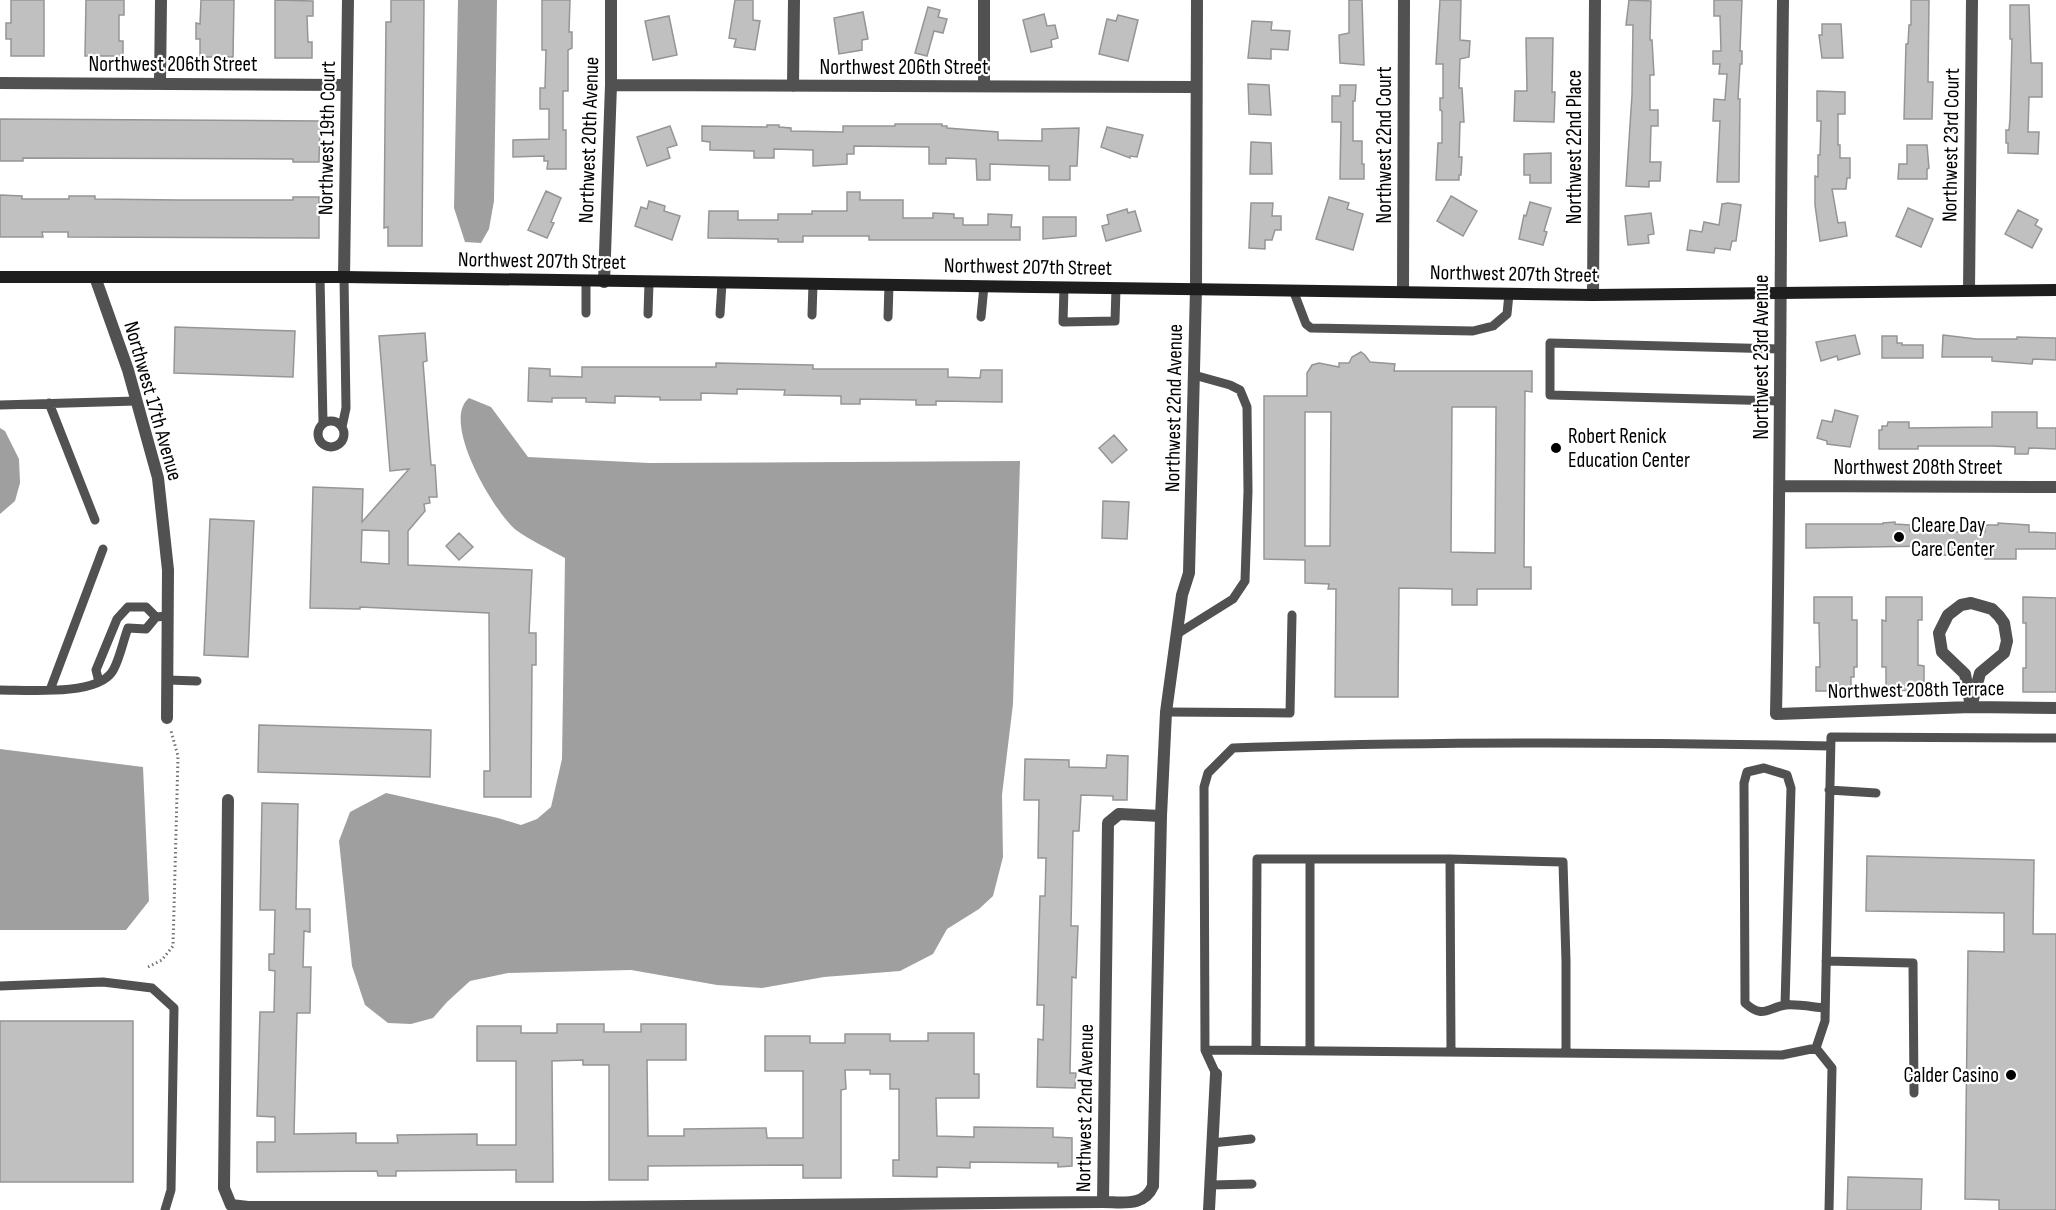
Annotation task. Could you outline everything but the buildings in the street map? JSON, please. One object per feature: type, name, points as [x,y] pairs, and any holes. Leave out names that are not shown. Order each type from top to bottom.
[{"type":"street","points":[[160,84],[161,0]]},
{"type":"street","name":"Northwest 19th Court","points":[[344,278],[348,0]]},
{"type":"street","name":"Northwest 20th Avenue","points":[[603,282],[611,85],[611,0]]},
{"type":"street","points":[[793,86],[794,0]]},
{"type":"street","points":[[984,0],[984,86]]},
{"type":"street","name":"Northwest 22nd Avenue","points":[[1161,816],[1119,814],[1108,823],[1103,1202],[1138,1201],[1149,1196],[1154,1186],[1161,816],[1166,712],[1182,595],[1189,573],[1196,289],[1197,0]]},
{"type":"street","name":"Northwest 22nd Court","points":[[1403,291],[1404,0]]},
{"type":"street","name":"Northwest 22nd Place","points":[[1593,295],[1595,0]]},
{"type":"street","name":"Northwest 23rd Avenue","points":[[1776,714],[1781,486],[1783,0]]},
{"type":"street","name":"Northwest 23rd Court","points":[[1969,290],[1972,0]]},
{"type":"street","name":"Northwest 206th Street","points":[[0,83],[346,85]]},
{"type":"street","name":"Northwest 206th Street","points":[[611,85],[1196,87]]},
{"type":"street","name":"Northwest 207th Street","points":[[0,277],[320,277],[1593,295],[2056,290]]},
{"type":"street","name":"Northwest 17th Avenue","points":[[95,277],[136,401],[158,478],[168,570],[162,616],[168,680],[167,718]]},
{"type":"street","name":"Northwest 208th Street","points":[[1781,486],[2056,488]]},
{"type":"street","points":[[1971,603],[1992,609],[1999,616],[2004,623],[2007,641],[2004,653],[1980,673],[1971,707],[1965,674],[1942,652],[1940,633],[1948,615],[1961,605],[1971,603]]},
{"type":"street","name":"Northwest 208th Terrace","points":[[1776,714],[1971,707],[2056,708]]},
{"type":"street","points":[[228,800],[224,1188],[231,1205],[248,1207],[584,1207],[1103,1202]]},
{"type":"street","points":[[1209,1210],[1216,1074]]},
{"type":"lane","points":[[320,277],[323,423]]},
{"type":"lane","points":[[342,427],[331,420],[323,423],[317,435],[321,443],[328,447],[337,446],[344,436],[342,427],[346,408],[344,278]]},
{"type":"lane","points":[[585,313],[586,282]]},
{"type":"lane","points":[[648,314],[649,283]]},
{"type":"lane","points":[[720,314],[722,284]]},
{"type":"lane","points":[[812,315],[813,284]]},
{"type":"lane","points":[[888,316],[889,285]]},
{"type":"lane","points":[[981,317],[984,286]]},
{"type":"lane","points":[[1064,287],[1063,322],[1115,321],[1116,288]]},
{"type":"lane","points":[[1293,290],[1306,324],[1311,328],[1473,331],[1493,326],[1507,314],[1509,294]]},
{"type":"lane","points":[[1780,349],[1550,343],[1550,395],[1780,401]]},
{"type":"lane","points":[[1177,634],[1233,598],[1245,581],[1248,491],[1247,407],[1240,390],[1194,375]]},
{"type":"lane","points":[[0,405],[136,401]]},
{"type":"lane","points":[[50,404],[95,520]]},
{"type":"lane","points":[[50,690],[103,549]]},
{"type":"lane","points":[[99,682],[96,670],[117,619],[128,607],[146,608],[162,616],[146,629],[128,628],[117,619]]},
{"type":"lane","points":[[1166,712],[1290,713],[1292,615]]},
{"type":"lane","points":[[0,690],[72,691],[99,682],[112,674],[128,628]]},
{"type":"lane","points":[[168,680],[197,681]]},
{"type":"lane","points":[[1816,1048],[1825,1021],[1831,737],[2056,738]]},
{"type":"lane","points":[[1216,1074],[1205,1050],[1204,787],[1208,773],[1233,748],[1334,744],[1830,746]]},
{"type":"lane","points":[[1785,1005],[1791,788],[1787,775],[1764,768],[1747,772],[1744,783],[1745,1003],[1751,1008],[1767,1012],[1785,1005],[1825,1008]]},
{"type":"lane","points":[[1829,790],[1876,793]]},
{"type":"lane","points":[[1310,859],[1310,1050]]},
{"type":"lane","points":[[1256,1050],[1257,860],[1450,859],[1563,862],[1566,1053]]},
{"type":"lane","points":[[1450,859],[1451,1052]]},
{"type":"lane","points":[[1826,961],[1913,963],[1914,1093]]},
{"type":"lane","points":[[0,986],[103,982],[152,988],[174,1008],[171,1190],[165,1210]]},
{"type":"lane","points":[[1205,1050],[1782,1055],[1816,1048]]},
{"type":"lane","points":[[1816,1048],[1832,1068],[1829,1210]]},
{"type":"lane","points":[[1212,1143],[1251,1138]]},
{"type":"lane","points":[[1211,1185],[1252,1184]]},
{"type":"path","points":[[148,967],[162,960],[173,946],[178,756],[167,718]]},
{"type":"shaded area","points":[[458,0],[497,0],[494,201],[489,229],[481,243],[465,242],[454,208]]},
{"type":"shaded area","points":[[469,398],[491,407],[528,457],[649,463],[1020,461],[1013,704],[1002,795],[1003,857],[993,896],[979,909],[947,929],[933,954],[900,971],[824,977],[762,988],[717,985],[631,970],[508,973],[470,981],[433,1018],[411,1024],[388,1023],[365,1005],[352,966],[339,841],[350,812],[386,793],[521,825],[537,819],[551,807],[562,759],[565,558],[516,530],[495,505],[473,466],[465,445],[461,426],[462,410]]},
{"type":"shaded area","points":[[0,428],[5,431],[19,459],[20,483],[15,501],[0,514]]},
{"type":"shaded area","points":[[0,749],[143,767],[149,901],[126,930],[0,930]]},
{"type":"place","name":"Robert Renick Education Center","points":[[1556,448]]},
{"type":"place","name":"Cleare Day Care Center","points":[[1899,537]]},
{"type":"place","name":"Calder Casino","points":[[2011,1075]]}]
